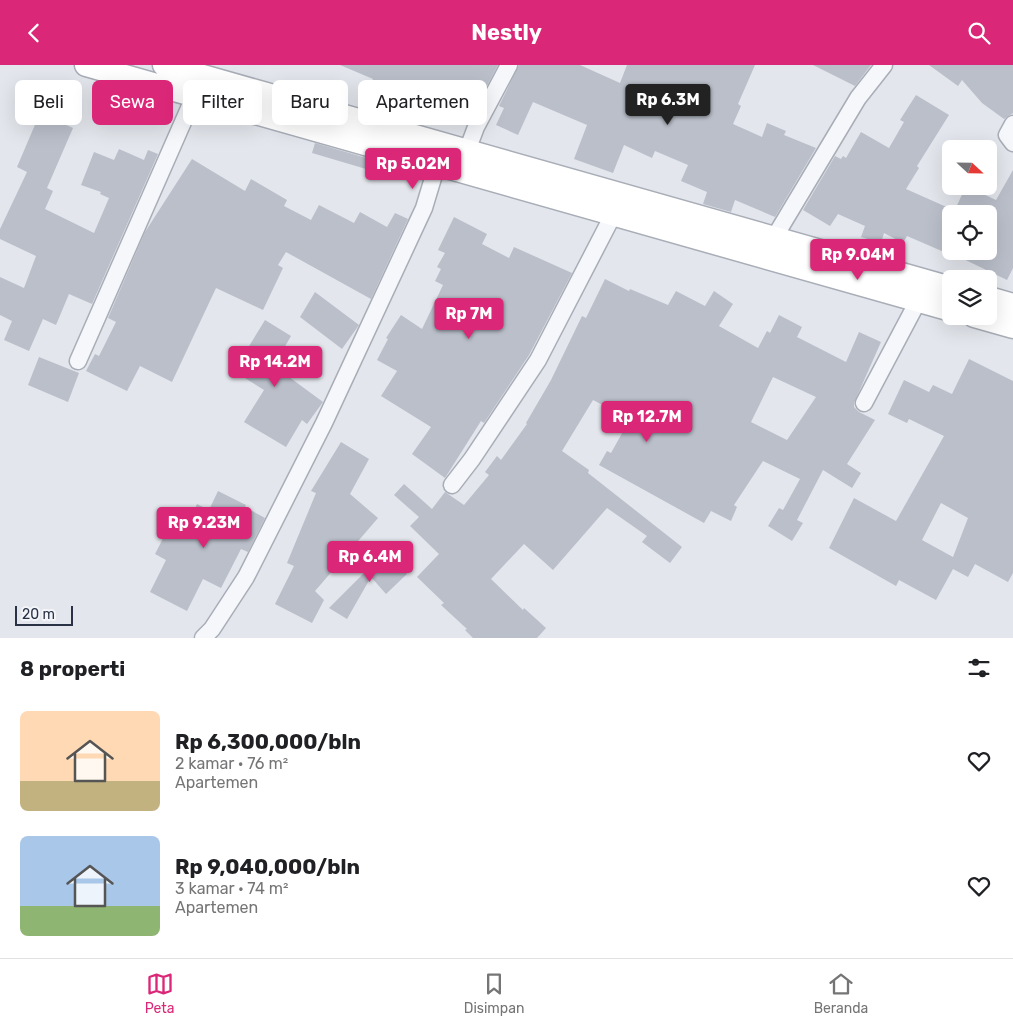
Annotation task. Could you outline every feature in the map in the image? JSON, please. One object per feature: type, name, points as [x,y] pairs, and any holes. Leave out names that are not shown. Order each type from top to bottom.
[{"type":"main road","points":[[86,65],[183,94]]},
{"type":"main road","points":[[164,65],[942,284]]},
{"type":"main road","points":[[262,119],[434,173],[613,215],[942,308]]},
{"type":"main road","points":[[997,300],[1013,305]]},
{"type":"main road","points":[[997,322],[1013,327]]},
{"type":"street","points":[[467,151],[476,127],[509,65]]},
{"type":"street","points":[[767,259],[774,237],[858,99],[884,65]]},
{"type":"street","points":[[78,361],[183,122]]},
{"type":"street","points":[[1013,124],[1007,135],[1013,143]]},
{"type":"street","points":[[203,638],[212,629],[234,598],[257,557],[324,423],[424,208],[444,144]]},
{"type":"street","points":[[452,485],[472,459],[538,360],[613,215]]},
{"type":"street","points":[[864,403],[918,301]]},
{"type":"building","points":[[340,65],[498,65],[487,86],[487,80],[373,79]]},
{"type":"building","points":[[519,65],[580,65],[620,83],[627,65],[755,65],[738,104],[741,106],[733,124],[762,137],[767,123],[786,131],[784,135],[816,148],[775,217],[735,200],[731,212],[703,204],[707,192],[681,181],[688,165],[655,151],[652,158],[624,145],[613,173],[574,159],[587,125],[533,102],[518,135],[496,125],[504,108],[499,106]]},
{"type":"building","points":[[813,65],[871,65],[855,86]]},
{"type":"building","points":[[929,65],[1013,65],[1013,113],[1004,119],[982,103],[962,80],[958,86]]},
{"type":"building","points":[[916,95],[949,115],[917,166],[919,168],[906,189],[942,205],[942,251],[907,236],[903,243],[884,233],[881,243],[861,237],[865,226],[838,214],[830,226],[803,210],[835,156],[841,159],[843,156],[846,158],[861,132],[889,148],[904,122],[900,120]]},
{"type":"building","points":[[35,125],[66,125],[73,128],[47,188],[53,191],[45,209],[94,233],[109,198],[100,194],[101,192],[81,185],[94,152],[114,160],[119,149],[144,160],[148,150],[158,154],[92,304],[69,294],[56,325],[43,319],[29,351],[4,340],[12,321],[0,315],[0,277],[24,288],[36,256],[0,239],[0,229],[27,172],[17,167]]},
{"type":"building","points":[[315,143],[387,164],[383,174],[312,153]]},
{"type":"building","points":[[192,159],[245,191],[251,179],[287,200],[284,206],[311,220],[319,205],[354,223],[360,212],[387,227],[395,213],[408,219],[371,299],[286,252],[278,265],[283,268],[263,310],[216,288],[172,382],[140,366],[127,391],[86,371],[95,354],[99,356],[116,322],[108,318],[145,232]]},
{"type":"building","points":[[1013,170],[1013,268],[1007,280],[997,275],[997,270],[986,270],[966,260],[997,260],[997,205],[957,205],[962,195],[985,195],[996,200]]},
{"type":"building","points":[[454,217],[487,234],[482,244],[509,258],[514,247],[572,273],[529,355],[484,423],[481,421],[445,478],[412,454],[431,427],[381,396],[397,371],[377,360],[388,339],[386,338],[401,315],[422,329],[443,285],[435,281],[441,269],[437,267],[445,253],[438,250]]},
{"type":"building","points":[[605,279],[629,291],[630,289],[668,305],[676,291],[705,306],[714,291],[733,304],[719,326],[758,348],[767,331],[770,333],[779,315],[802,327],[797,337],[846,362],[859,332],[881,342],[854,403],[854,407],[859,412],[875,420],[847,464],[861,473],[852,488],[823,470],[797,520],[803,523],[792,541],[768,526],[779,508],[783,510],[800,479],[763,461],[734,505],[737,507],[731,521],[711,511],[704,523],[599,465],[607,451],[611,453],[630,419],[593,400],[562,451],[589,470],[588,473],[682,547],[670,563],[642,542],[647,536],[607,508],[553,570],[524,544],[491,579],[523,610],[524,608],[546,628],[537,638],[473,638],[465,630],[467,629],[441,605],[444,603],[417,577],[439,554],[410,526],[419,517],[394,495],[404,484],[432,509],[445,492],[464,505],[489,475],[485,472],[497,456],[501,460],[527,424],[582,316],[586,318]],"holes":[[[773,377],[816,397],[787,440],[751,422]]]},
{"type":"building","points":[[315,292],[359,325],[342,349],[300,317]]},
{"type":"building","points":[[265,320],[291,336],[276,362],[288,370],[285,374],[323,402],[307,424],[302,420],[286,447],[244,422],[264,390],[234,371]]},
{"type":"building","points":[[39,357],[79,373],[68,402],[28,385]]},
{"type":"building","points":[[969,359],[1013,381],[1013,573],[1008,582],[975,564],[968,577],[953,569],[936,600],[899,580],[896,586],[829,548],[854,498],[896,521],[944,436],[909,419],[907,423],[888,414],[904,380],[929,392],[933,385],[952,394]],"holes":[[[941,503],[968,518],[953,557],[922,540]]]},
{"type":"building","points":[[341,442],[369,459],[350,494],[378,518],[315,591],[324,600],[312,623],[275,604],[294,566],[287,563],[316,493],[311,491]]},
{"type":"building","points":[[218,491],[246,505],[245,507],[265,518],[248,552],[241,549],[221,588],[203,579],[187,611],[150,592],[166,560],[155,554],[174,517],[188,524],[197,504],[209,510]]},
{"type":"building","points":[[386,551],[407,574],[386,594],[371,577],[347,619],[329,608]]}]
